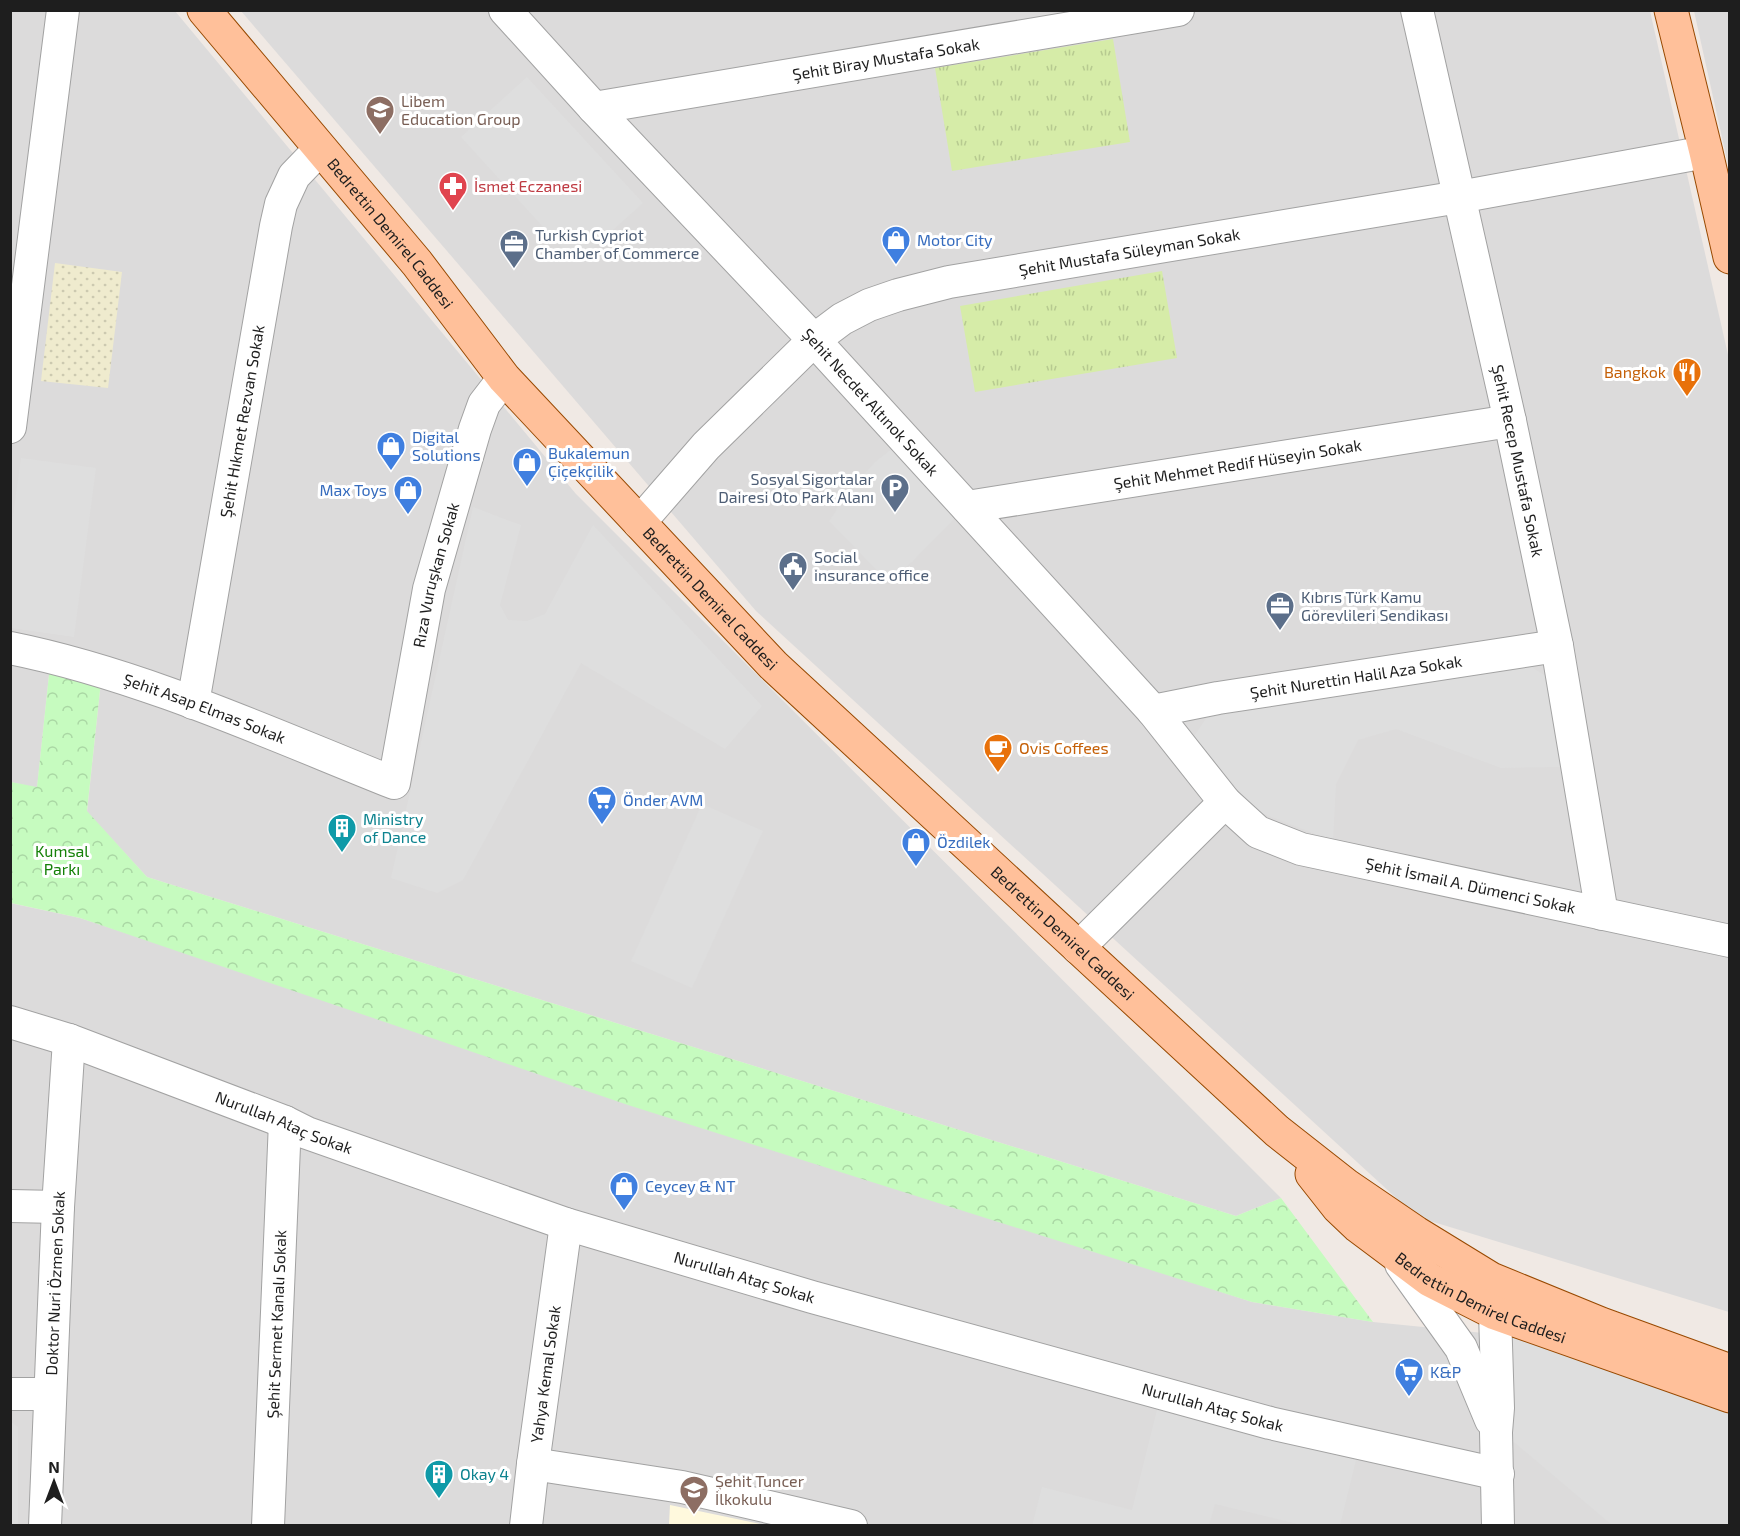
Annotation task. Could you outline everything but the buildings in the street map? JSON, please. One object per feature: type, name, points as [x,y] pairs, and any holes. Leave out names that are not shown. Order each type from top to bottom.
[{"type":"main road","name":"Bedrettin Demirel Caddesi","points":[[204,10],[417,263],[504,378],[773,665],[1277,1131],[1347,1186],[1416,1233],[1491,1279],[1601,1324],[1730,1371]]},
{"type":"main road","points":[[1671,10],[1730,257]]},
{"type":"main road","name":"Bedrettin Demirel Caddesi","points":[[1277,1131],[1338,1207],[1358,1226],[1430,1280],[1495,1313],[1730,1396]]},
{"type":"street","points":[[10,427],[63,10]]},
{"type":"street","name":"Şehit Necdet Altınok Sokak","points":[[505,10],[594,108],[814,340],[1153,711],[1225,802]]},
{"type":"street","name":"Şehit Biray Mustafa Sokak","points":[[594,108],[1178,10]]},
{"type":"street","name":"Şehit Recep Mustafa Sokak","points":[[1417,10],[1510,421],[1557,646],[1602,914]]},
{"type":"street","name":"Şehit Hıkmet Rezvan Sokak","points":[[193,703],[281,204],[294,177],[320,150]]},
{"type":"street","name":"Şehit Mustafa Süleyman Sokak","points":[[639,523],[706,446],[814,340],[842,319],[869,305],[949,282],[1459,197],[1706,152]]},
{"type":"street","name":"Rıza Vuruşkan Sokak","points":[[394,783],[429,590],[475,429],[484,404],[504,378]]},
{"type":"street","name":"Şehit Mehmet Redif Hüseyin Sokak","points":[[967,507],[1510,421]]},
{"type":"street","name":"Şehit Nurettin Halil Aza Sokak","points":[[1153,711],[1218,698],[1557,646]]},
{"type":"street","name":"Şehit Asap Elmas Sokak","points":[[10,648],[51,656],[193,703],[394,783]]},
{"type":"street","points":[[1078,948],[1225,802]]},
{"type":"street","name":"Şehit İsmail A. Dümenci Sokak","points":[[1225,802],[1258,832],[1301,849],[1730,941]]},
{"type":"street","name":"Nurullah Ataç Sokak","points":[[10,1022],[69,1040],[285,1122],[307,1133],[566,1224],[812,1297],[1270,1423],[1498,1474]]},
{"type":"street","name":"Doktor Nuri Özmen Sokak","points":[[45,1526],[58,1207],[69,1040]]},
{"type":"street","name":"Şehit Sermet Kanalı Sokak","points":[[268,1526],[285,1122]]},
{"type":"street","points":[[10,1206],[58,1207]]},
{"type":"street","name":"Yahya Kemal Sokak","points":[[526,1526],[566,1224]]},
{"type":"street","points":[[1395,1255],[1461,1348],[1496,1432]]},
{"type":"street","points":[[1491,1279],[1495,1313],[1498,1408],[1496,1432],[1498,1526]]},
{"type":"street","points":[[10,1394],[50,1394]]},
{"type":"street","points":[[533,1464],[682,1486],[851,1526]]},
{"type":"shaded area","points":[[11,11],[175,11],[576,494],[1281,1198],[1236,1216],[147,877],[87,812],[102,672],[51,656],[37,788],[11,782]]},
{"type":"shaded area","points":[[241,11],[1650,11],[1729,359],[1729,1312],[1417,1217],[756,611]]},
{"type":"shaded area","points":[[1694,11],[1729,11],[1729,169]]},
{"type":"shaded area","points":[[527,77],[643,203],[576,263],[461,137]]},
{"type":"shaded area","points":[[55,263],[122,272],[108,388],[41,381]]},
{"type":"shaded area","name":"Sosyal Sigortalar Dairesi Oto Park Alanı","points":[[893,448],[958,515],[912,562],[888,582],[829,521],[840,499],[875,462]]},
{"type":"shaded area","points":[[21,458],[96,468],[74,637],[11,628],[10,537]]},
{"type":"shaded area","points":[[473,507],[521,525],[500,605],[508,620],[527,621],[545,614],[593,525],[762,706],[725,749],[581,663],[463,880],[437,893],[391,878]]},
{"type":"shaded area","points":[[1522,661],[1552,680],[1560,767],[1501,768],[1396,729],[1358,740],[1336,784],[1333,841],[1257,811],[1193,738],[1207,717],[1240,703]]},
{"type":"shaded area","points":[[702,804],[763,831],[692,988],[631,961]]},
{"type":"shaded area","points":[[10,903],[80,918],[1252,1302],[1373,1322],[1534,1338],[1729,1525],[11,1525]]},
{"type":"shaded area","points":[[1510,1337],[1729,1406],[1729,1525],[1612,1525],[1508,1437]]},
{"type":"shaded area","points":[[1157,1410],[1356,1460],[1340,1525],[1302,1525],[1215,1504],[1209,1525],[1032,1526],[1042,1487],[1132,1510]]},
{"type":"shaded area","points":[[10,1421],[18,1427],[18,1525],[11,1525]]},
{"type":"shaded area","name":"Şehit Tuncer İlkokulu","points":[[670,1505],[765,1525],[669,1525]]},
{"type":"green space","points":[[1113,39],[1130,142],[952,171],[935,68]]},
{"type":"green space","points":[[1162,271],[1177,358],[975,392],[960,306]]},
{"type":"green space","name":"Kumsal Parkı","points":[[51,656],[102,672],[87,811],[147,877],[1236,1216],[1281,1198],[1373,1322],[1252,1302],[628,1105],[80,918],[11,903],[11,782],[37,787]]},
{"type":"place","name":"Libem Education Group","points":[[380,136]]},
{"type":"place","name":"İsmet Eczanesi","points":[[453,212]]},
{"type":"place","name":"Motor City","points":[[896,266]]},
{"type":"place","name":"Turkish Cypriot Chamber of Commerce","points":[[514,270]]},
{"type":"place","name":"Bangkok","points":[[1687,398]]},
{"type":"place","name":"Digital Solutions","points":[[391,472]]},
{"type":"place","name":"Bukalemun Çiçekçilik","points":[[527,488]]},
{"type":"place","name":"Sosyal Sigortalar Dairesi Oto Park Alanı","points":[[895,514]]},
{"type":"place","name":"Max Toys","points":[[408,516]]},
{"type":"place","name":"Social insurance office","points":[[793,592]]},
{"type":"place","name":"Kıbrıs Türk Kamu Görevlileri Sendikası","points":[[1280,632]]},
{"type":"place","name":"Ovis Coffees","points":[[998,774]]},
{"type":"place","name":"Önder AVM","points":[[602,826]]},
{"type":"place","name":"Ministry of Dance","points":[[342,854]]},
{"type":"place","name":"Özdilek","points":[[916,868]]},
{"type":"place","name":"Ceycey & NT","points":[[624,1212]]},
{"type":"place","name":"K&P","points":[[1409,1398]]},
{"type":"place","name":"Okay 4","points":[[439,1500]]},
{"type":"place","name":"Şehit Tuncer İlkokulu","points":[[694,1516]]}]
